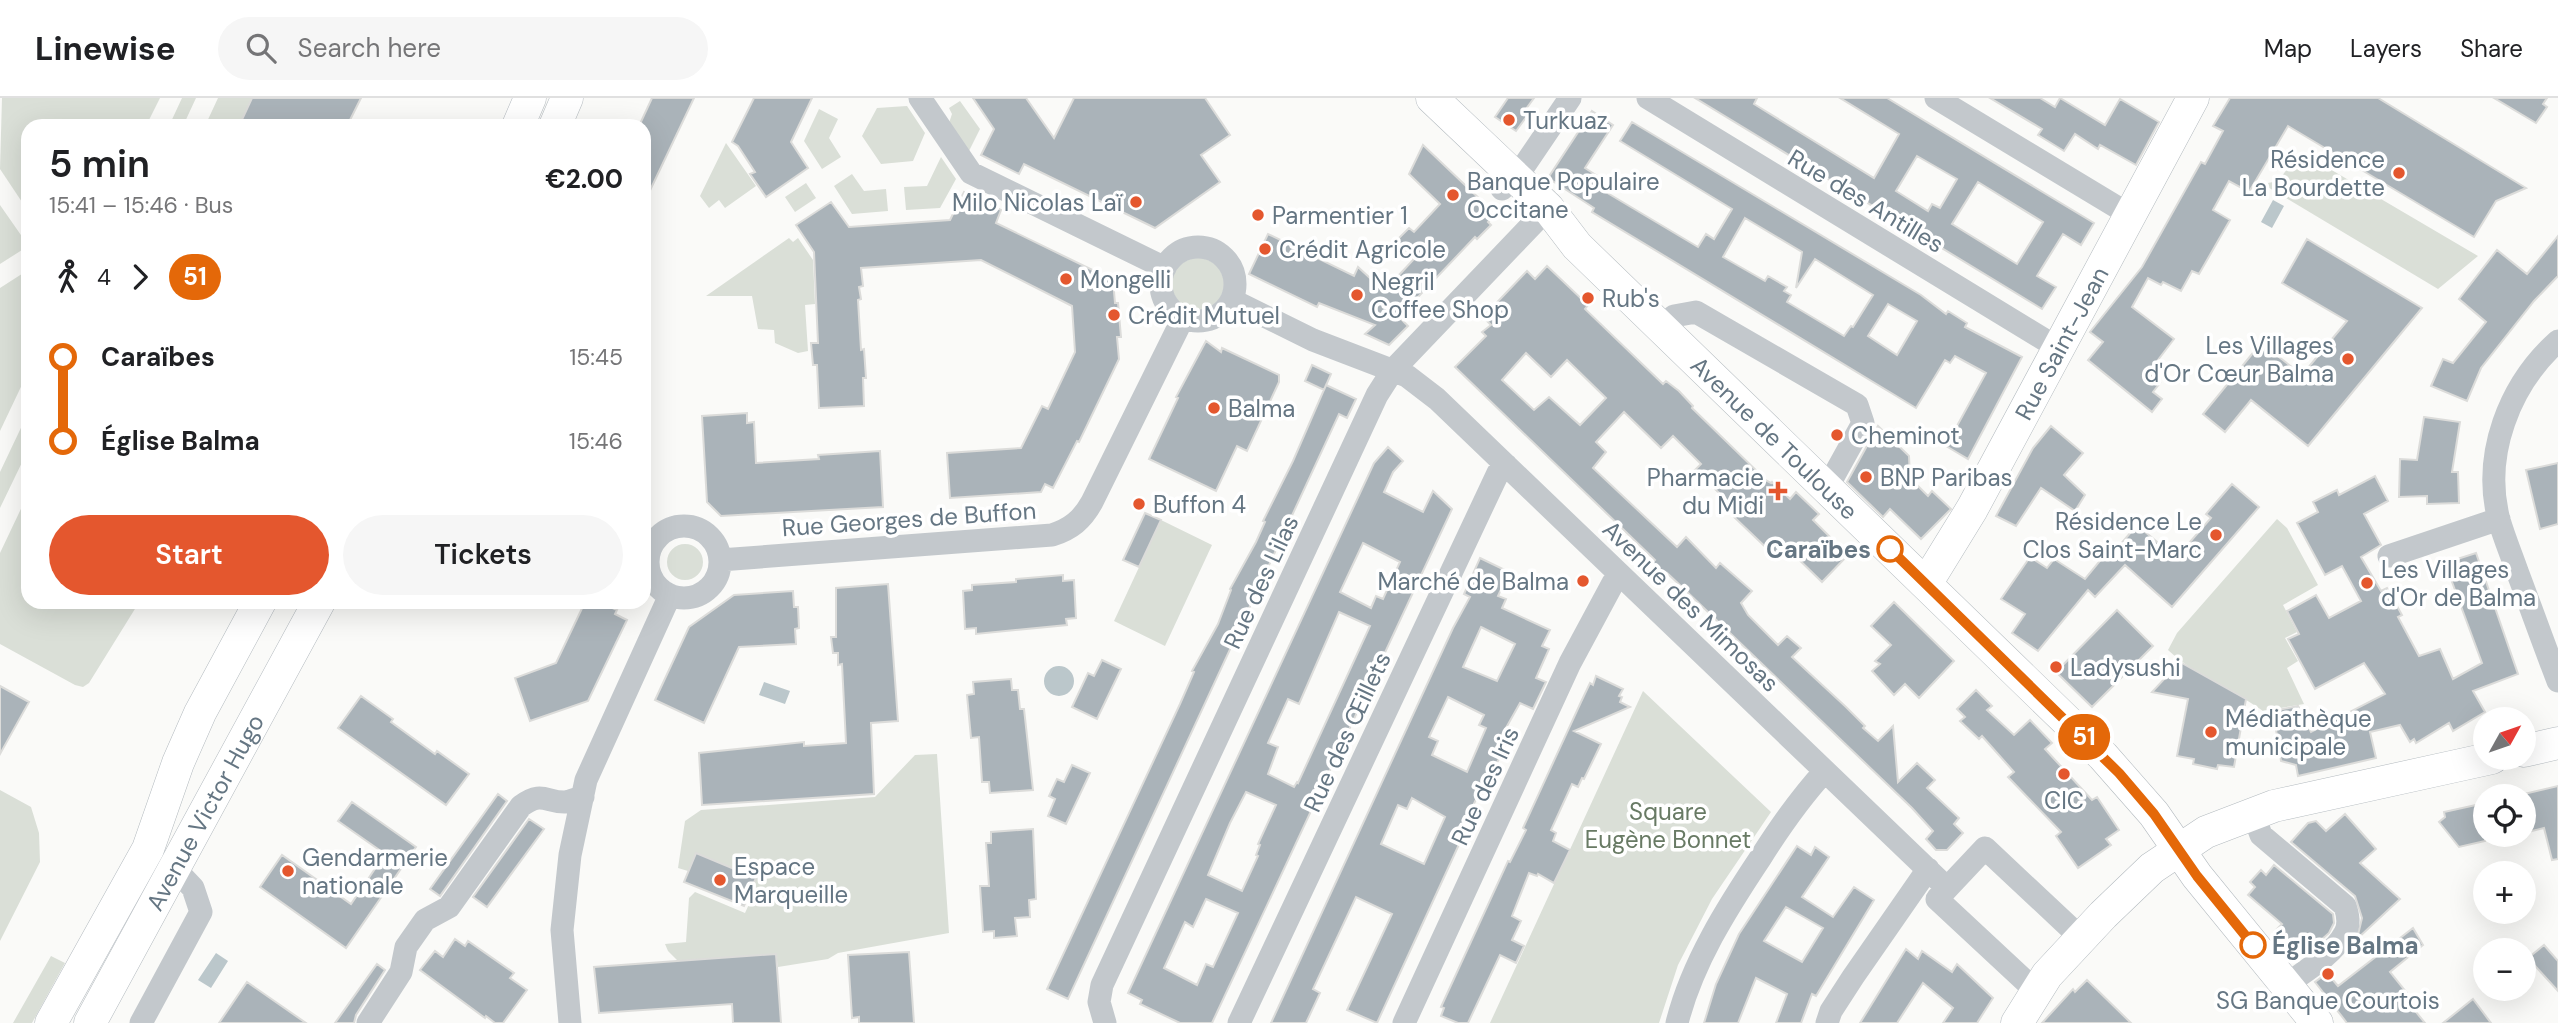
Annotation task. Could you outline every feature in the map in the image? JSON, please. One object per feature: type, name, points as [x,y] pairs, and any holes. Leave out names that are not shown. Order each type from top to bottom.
[{"type":"street","points":[[520,119],[530,98]]},
{"type":"street","points":[[558,119],[567,98]]},
{"type":"street","points":[[920,98],[971,173],[1165,268]]},
{"type":"street","points":[[1509,182],[1570,98]]},
{"type":"street","name":"Rue des Antilles","points":[[1648,98],[2058,348]]},
{"type":"street","points":[[1936,98],[2130,215]]},
{"type":"street","name":"Rue Saint-Jean","points":[[1924,582],[1932,574],[1972,509],[2193,98]]},
{"type":"street","name":"Avenue de Toulouse","points":[[1431,103],[1541,215],[1571,240],[2103,756],[2154,814],[2197,876],[2317,1023]]},
{"type":"street","name":"Rue des Lilas","points":[[1105,1023],[1099,1002],[1102,985],[1377,395],[1393,370],[1541,215]]},
{"type":"street","points":[[1205,247],[1213,250],[1224,257],[1235,277],[1231,300],[1223,312],[1211,319],[1196,321],[1183,318],[1173,311],[1162,291],[1165,268],[1177,253],[1186,249],[1205,247]]},
{"type":"street","name":"Avenue des Mimosas","points":[[1231,300],[1313,340],[1407,376],[1437,399],[1947,888]]},
{"type":"street","points":[[1661,328],[1674,316],[1696,312],[1857,405],[1863,423],[1827,488]]},
{"type":"street","name":"Rue Georges de Buffon","points":[[720,560],[1052,536],[1066,531],[1084,516],[1092,502],[1183,318]]},
{"type":"street","points":[[2557,675],[2499,519],[2494,465],[2506,415],[2515,394],[2529,371],[2558,341]]},
{"type":"street","name":"Rue des Œillets","points":[[1239,1023],[1449,575],[1498,473],[1506,465]]},
{"type":"street","points":[[2389,556],[2499,519]]},
{"type":"street","points":[[651,542],[672,528],[693,527],[704,531],[712,539],[720,560],[715,580],[700,594],[680,597],[670,595],[651,577]]},
{"type":"street","name":"Rue des Iris","points":[[1404,1023],[1570,663],[1613,583],[1621,576]]},
{"type":"street","points":[[570,1023],[562,930],[570,855],[583,797],[594,762],[670,595]]},
{"type":"street","name":"Avenue Victor Hugo","points":[[51,1023],[148,849],[178,763],[200,713],[256,609]]},
{"type":"street","name":"Avenue Victor Hugo","points":[[90,1023],[315,609]]},
{"type":"street","points":[[2536,748],[2558,743]]},
{"type":"street","points":[[2017,1023],[2047,975],[2081,938],[2152,868],[2206,832],[2253,813],[2473,762]]},
{"type":"street","points":[[1677,1023],[1694,973],[1715,931],[1776,834],[1825,771]]},
{"type":"street","points":[[368,1023],[401,972],[406,947],[425,920],[449,907],[521,806],[534,798],[550,798],[564,802],[583,797]]},
{"type":"street","points":[[2253,813],[2261,835],[2345,906],[2349,919],[2346,932],[2333,948],[2286,985]]},
{"type":"street","points":[[2037,992],[1937,899],[1985,848],[2081,938]]},
{"type":"street","points":[[141,1023],[201,912],[193,888],[175,869]]},
{"type":"street","points":[[1827,1023],[1831,1011],[1853,977],[1928,869]]},
{"type":"green space","points":[[2,98],[160,98],[150,119],[21,119],[21,200],[0,169]]},
{"type":"green space","points":[[182,98],[196,98],[186,119],[172,119]]},
{"type":"green space","points":[[218,98],[252,98],[242,119],[208,119]]},
{"type":"green space","points":[[960,101],[980,129],[969,151],[949,123],[952,114],[949,108]]},
{"type":"green space","points":[[907,106],[925,133],[913,161],[881,164],[862,136],[877,108]]},
{"type":"green space","points":[[819,109],[838,119],[829,138],[841,157],[822,169],[804,141]]},
{"type":"green space","points":[[726,143],[756,186],[725,208],[719,200],[709,208],[700,196]]},
{"type":"green space","points":[[2304,156],[2478,256],[2438,289],[2266,186],[2278,181],[2291,164]]},
{"type":"green space","points":[[941,157],[956,179],[940,208],[906,210],[904,187],[927,186]]},
{"type":"green space","points":[[852,174],[864,191],[886,189],[888,211],[852,214],[834,186]]},
{"type":"green space","points":[[806,183],[816,198],[795,212],[785,197]]},
{"type":"green space","points":[[0,205],[21,235],[21,251],[0,264]]},
{"type":"green space","points":[[789,238],[793,242],[798,238],[813,260],[815,304],[805,305],[808,351],[798,353],[775,343],[774,330],[758,329],[752,296],[706,296]]},
{"type":"green space","points":[[1198,258],[1217,265],[1224,284],[1217,303],[1198,310],[1179,303],[1172,284],[1179,265]]},
{"type":"green space","points":[[21,274],[21,387],[0,431],[0,288]]},
{"type":"green space","points":[[21,428],[21,464],[0,508],[0,472]]},
{"type":"green space","points":[[21,509],[21,609],[135,609],[89,683],[83,687],[0,644],[0,553]]},
{"type":"green space","points":[[2277,519],[2287,528],[2318,585],[2283,605],[2297,632],[2285,638],[2298,661],[2287,668],[2304,704],[2263,711],[2190,667],[2168,650],[2177,633]]},
{"type":"green space","points":[[1161,520],[1212,545],[1165,646],[1114,621]]},
{"type":"green space","points":[[685,544],[698,549],[703,562],[698,575],[685,580],[672,575],[667,562],[672,549]]},
{"type":"green space","name":"Square Eugène Bonnet","points":[[1643,691],[1771,812],[1712,899],[1678,965],[1659,1023],[1490,1023]]},
{"type":"green space","points":[[937,754],[949,933],[778,967],[776,954],[684,961],[678,974],[677,960],[665,944],[686,942],[689,898],[695,892],[745,913],[755,891],[751,889],[755,878],[697,853],[688,871],[678,868],[685,821],[701,810],[875,797],[915,755]]},
{"type":"green space","points":[[0,790],[31,807],[39,833],[40,862],[0,941]]},
{"type":"green space","points":[[51,956],[65,963],[32,1023],[13,1023]]},
{"type":"shaded area","points":[[2273,200],[2284,206],[2272,228],[2261,222]]},
{"type":"shaded area","points":[[1059,666],[1070,670],[1074,681],[1070,692],[1059,696],[1048,692],[1044,681],[1048,670]]},
{"type":"shaded area","points":[[764,682],[790,691],[785,704],[759,695]]},
{"type":"shaded area","points":[[216,953],[228,961],[211,988],[198,980]]},
{"type":"building","points":[[252,98],[361,98],[350,119],[242,119]]},
{"type":"building","points":[[652,98],[694,98],[651,188],[651,119],[642,119]]},
{"type":"building","points":[[754,98],[812,98],[791,142],[808,168],[766,197],[750,174],[755,172],[738,146],[732,142]]},
{"type":"building","points":[[973,98],[1026,98],[1054,138],[1074,98],[1205,98],[1230,135],[1201,155],[1220,182],[1155,228],[1024,164],[1019,174],[981,155],[994,129]]},
{"type":"building","points":[[1508,98],[1534,98],[1526,109],[1530,112],[1516,131],[1495,117]]},
{"type":"building","points":[[1695,98],[1757,98],[1754,104],[1874,178],[1899,134],[1840,98],[1887,98],[2094,223],[2081,245],[2063,234],[2037,276],[2056,287],[2042,309]],"holes":[[[1917,156],[1957,179],[1940,208],[1932,204],[1928,211],[1896,191]],[[1978,182],[2043,222],[2017,264],[1952,224]]]},
{"type":"building","points":[[1990,98],[2040,98],[2055,107],[2060,98],[2105,125],[2120,99],[2159,122],[2136,165],[2100,145],[2098,149],[2075,134],[2064,151],[2038,135],[2042,129]]},
{"type":"building","points":[[2230,98],[2378,98],[2526,188],[2496,201],[2474,237],[2288,126],[2249,192],[2229,181],[2213,210],[2230,220],[2199,274],[2192,271],[2181,291],[2148,278],[2132,307],[2174,339],[2148,373],[2160,383],[2153,392],[2162,399],[2152,412],[2088,360],[2103,342],[2090,332],[2142,267],[2201,162],[2205,164],[2223,131],[2213,126]]},
{"type":"building","points":[[2494,98],[2547,98],[2543,104],[2547,107],[2536,123]]},
{"type":"building","points":[[1592,111],[1613,125],[1585,168],[1599,177],[1594,185],[1698,247],[1706,234],[1714,239],[1732,209],[1620,141],[1632,122],[1921,295],[1946,314],[1948,311],[1967,323],[1965,327],[2022,357],[1968,459],[1946,446],[1986,373],[1955,356],[1950,363],[1945,360],[1916,408],[1592,212],[1594,208],[1548,178]],"holes":[[[1745,218],[1802,252],[1796,288],[1815,259],[1873,295],[1853,327],[1851,326],[1844,336],[1787,302],[1791,295],[1784,291],[1787,287],[1768,276],[1765,281],[1723,257]],[[1888,304],[1917,321],[1897,355],[1868,336]]]},
{"type":"building","points":[[1423,145],[1487,206],[1485,209],[1493,217],[1488,222],[1491,225],[1477,239],[1475,237],[1399,317],[1408,326],[1389,345],[1365,334],[1375,325],[1319,303],[1317,307],[1249,274],[1268,234],[1354,276],[1358,267],[1384,291],[1414,259],[1396,241],[1409,228],[1414,232],[1440,204],[1409,174]]},
{"type":"building","points":[[964,192],[1001,210],[996,223],[1113,280],[1121,337],[1117,337],[1119,359],[1079,442],[1077,441],[1053,488],[1045,484],[1041,492],[950,498],[947,453],[1021,448],[1042,406],[1048,409],[1075,352],[1072,306],[981,260],[861,268],[863,286],[859,287],[861,299],[858,300],[861,350],[864,349],[866,378],[863,378],[864,406],[819,408],[817,365],[813,365],[811,343],[818,343],[814,252],[796,225],[831,202],[849,227],[950,220]]},
{"type":"building","points":[[2558,236],[2558,276],[2534,301],[2481,368],[2467,401],[2431,386],[2443,359],[2453,363],[2486,322],[2459,299],[2497,250],[2527,274]]},
{"type":"building","name":"Les Villages d'Or Cœur Balma","points":[[2307,239],[2422,308],[2308,446],[2251,400],[2225,432],[2203,414],[2261,343],[2302,375],[2347,321],[2282,283]]},
{"type":"building","points":[[1547,266],[1588,305],[1585,309],[1663,384],[1666,381],[1679,391],[1692,408],[1767,481],[1772,482],[1790,499],[1796,492],[1819,514],[1813,520],[1848,555],[1822,582],[1787,548],[1777,558],[1733,516],[1738,511],[1695,470],[1701,464],[1673,436],[1661,448],[1624,412],[1596,442],[1606,452],[1593,468],[1677,547],[1686,537],[1716,568],[1720,563],[1752,591],[1741,603],[1748,615],[1778,645],[1787,636],[1801,648],[1792,657],[1865,726],[1863,728],[1878,741],[1893,726],[1898,782],[1917,763],[1935,780],[1927,788],[1959,818],[1954,824],[1963,833],[1947,850],[1936,850],[1926,839],[1933,831],[1912,808],[1667,573],[1659,582],[1645,569],[1655,560],[1455,367],[1486,336],[1482,332],[1491,325],[1483,317],[1527,271],[1535,279]],"holes":[[[1526,353],[1551,377],[1567,360],[1606,398],[1580,425],[1549,397],[1534,410],[1502,380]]]},
{"type":"building","name":"Balma","points":[[1206,341],[1221,352],[1222,348],[1279,375],[1279,382],[1247,451],[1237,446],[1216,491],[1149,459],[1178,398],[1176,397]]},
{"type":"building","points":[[1312,365],[1331,374],[1324,390],[1305,381]]},
{"type":"building","points":[[1326,385],[1356,399],[1347,418],[1339,414],[1068,999],[1047,989],[1180,704],[1194,672],[1192,671],[1218,624],[1230,589],[1256,542],[1265,522],[1263,521]]},
{"type":"building","points":[[747,413],[747,423],[754,422],[756,463],[880,451],[883,507],[721,516],[707,502],[702,416]]},
{"type":"building","points":[[2424,417],[2460,422],[2452,472],[2458,472],[2459,503],[2427,504],[2427,496],[2399,497],[2400,459],[2417,460]]},
{"type":"building","points":[[1878,426],[1909,456],[1910,478],[1928,496],[1932,491],[1951,509],[1921,539],[1890,509],[1883,517],[1847,482]]},
{"type":"building","points":[[2051,426],[2083,453],[2064,475],[2085,495],[2075,511],[2041,488],[2016,526],[1996,516],[2033,448]]},
{"type":"building","points":[[1388,447],[1403,461],[1393,472],[1384,492],[1423,512],[1433,491],[1452,509],[1212,1023],[1180,1023],[1140,1004],[1142,1000],[1128,993],[1374,463]],"holes":[[[1363,543],[1400,562],[1383,599],[1376,596],[1371,608],[1340,592]],[[1339,612],[1370,626],[1294,787],[1268,774],[1278,747],[1268,743],[1288,699],[1299,704]],[[1246,792],[1276,805],[1258,844],[1258,856],[1242,891],[1208,875]],[[1206,899],[1238,913],[1213,967],[1206,964],[1197,985],[1164,968],[1185,922],[1193,927]]]},
{"type":"building","points":[[2558,463],[2558,524],[2540,529],[2526,470]]},
{"type":"building","points":[[2375,476],[2388,501],[2364,514],[2381,545],[2361,557],[2381,591],[2387,588],[2402,615],[2398,617],[2419,656],[2440,649],[2453,679],[2482,663],[2445,563],[2476,553],[2518,674],[2473,691],[2482,707],[2473,707],[2473,719],[2453,731],[2449,723],[2416,743],[2414,739],[2410,742],[2400,725],[2370,732],[2376,758],[2298,776],[2296,765],[2281,761],[2273,711],[2298,706],[2311,732],[2385,694],[2364,663],[2315,689],[2288,639],[2299,634],[2287,611],[2316,595],[2329,618],[2361,601],[2342,566],[2325,575],[2297,523],[2318,512],[2313,502],[2337,490],[2339,495]]},
{"type":"building","points":[[2232,484],[2259,507],[2172,607],[2125,565],[2095,597],[2088,590],[2038,651],[2012,633],[2025,614],[2001,599],[2030,557],[2047,568],[2054,559],[2085,579],[2103,557],[2106,559],[2114,552],[2137,525],[2176,558],[2211,518],[2206,514]]},
{"type":"building","points":[[1145,513],[1161,520],[1139,567],[1123,560]]},
{"type":"building","points":[[1480,558],[1509,572],[1498,596],[1506,599],[1502,608],[1550,630],[1542,646],[1549,649],[1536,678],[1546,682],[1533,709],[1520,703],[1502,735],[1509,738],[1464,825],[1467,827],[1377,1023],[1347,1010],[1392,914],[1356,897],[1313,989],[1320,993],[1306,1023],[1271,1023],[1453,628],[1470,597],[1464,594]],"holes":[[[1481,627],[1515,644],[1497,681],[1463,667]],[[1448,697],[1484,715],[1479,725],[1486,728],[1467,772],[1432,755],[1438,741],[1429,737]],[[1412,798],[1445,817],[1424,864],[1381,844],[1398,805],[1407,809]]]},
{"type":"building","points":[[1063,575],[1063,581],[1074,580],[1076,618],[1066,619],[1067,625],[976,634],[976,628],[965,629],[963,591],[972,590],[972,585]]},
{"type":"building","points":[[888,584],[898,721],[871,723],[874,794],[702,805],[699,753],[804,742],[804,746],[846,743],[842,664],[838,665],[838,653],[833,653],[831,637],[836,637],[836,588]]},
{"type":"building","points":[[793,591],[794,607],[798,607],[799,628],[795,629],[796,644],[739,647],[704,723],[655,700],[689,627],[734,595]]},
{"type":"building","points":[[1894,602],[1954,661],[1919,698],[1905,684],[1894,695],[1872,671],[1880,664],[1875,661],[1891,645],[1871,626]]},
{"type":"building","points":[[582,609],[615,609],[617,610],[615,614],[627,620],[588,701],[530,721],[515,678],[556,663]]},
{"type":"building","points":[[2117,610],[2153,646],[2092,707],[2056,672]]},
{"type":"building","points":[[1102,660],[1121,669],[1097,719],[1072,707],[1088,673],[1094,676]]},
{"type":"building","name":"Médiathèque municipale","points":[[2180,662],[2246,699],[2234,767],[2218,765],[2217,769],[2193,764],[2194,759],[2177,756],[2188,699],[2152,692]]},
{"type":"building","points":[[1596,676],[1623,689],[1619,696],[1622,697],[1620,702],[1630,707],[1574,731],[1601,744],[1584,779],[1582,778],[1578,787],[1572,784],[1551,830],[1556,833],[1553,841],[1570,850],[1554,883],[1538,874],[1529,873],[1512,916],[1521,921],[1512,940],[1524,946],[1516,963],[1500,955],[1468,1023],[1458,1023],[1441,1016],[1444,1008],[1441,1007],[1508,861],[1510,862],[1526,830],[1523,828],[1581,702]]},
{"type":"building","points":[[1011,679],[1012,690],[1018,690],[1020,709],[1024,709],[1033,790],[990,793],[989,782],[982,782],[979,737],[971,738],[967,695],[974,694],[973,682]]},
{"type":"building","points":[[0,686],[29,702],[0,754]]},
{"type":"building","points":[[1976,690],[1992,706],[1987,710],[2014,735],[2030,720],[2052,743],[2045,749],[2092,800],[2097,797],[2119,830],[2106,839],[2111,845],[2078,868],[2056,836],[2061,832],[2008,777],[2014,772],[1982,736],[1979,739],[1960,721],[1965,717],[1957,709]]},
{"type":"building","points":[[361,696],[435,754],[437,751],[469,774],[446,805],[338,728]]},
{"type":"building","points":[[1072,765],[1090,773],[1066,824],[1048,816],[1055,799],[1049,796],[1057,779],[1064,782]]},
{"type":"building","points":[[2558,786],[2558,859],[2552,860],[2544,828],[2536,830],[2536,791]]},
{"type":"building","points":[[498,794],[507,801],[440,896],[430,889]]},
{"type":"building","name":"Gendarmerie nationale","points":[[352,802],[416,847],[346,948],[260,887],[282,855],[351,904],[385,854],[338,821]]},
{"type":"building","points":[[2473,806],[2473,844],[2459,847],[2439,822],[2445,817],[2444,812]]},
{"type":"building","points":[[2345,814],[2376,849],[2360,863],[2400,899],[2357,939],[2362,918],[2355,896],[2291,842],[2308,823],[2316,821],[2326,831]]},
{"type":"building","points":[[529,819],[544,829],[487,907],[473,897]]},
{"type":"building","points":[[1033,829],[1036,899],[1029,900],[1030,917],[1015,918],[1017,936],[994,938],[994,931],[983,932],[980,886],[989,886],[986,843],[991,843],[991,832]]},
{"type":"building","points":[[1797,846],[1811,855],[1815,847],[1829,857],[1802,897],[1833,917],[1854,887],[1874,900],[1816,996],[1812,994],[1801,1023],[1776,1023],[1787,994],[1756,978],[1738,1023],[1704,1023],[1716,984],[1739,934]],"holes":[[[1786,907],[1823,928],[1802,962],[1764,941]]]},
{"type":"building","name":"Espace Marqueille","points":[[696,853],[756,878],[744,906],[684,882]]},
{"type":"building","points":[[2274,865],[2333,914],[2334,923],[2329,933],[2303,956],[2275,931],[2282,924],[2248,895],[2255,887],[2250,882],[2261,870],[2266,875]]},
{"type":"building","points":[[2413,928],[2423,945],[2390,972],[2411,998],[2407,1001],[2425,1023],[2347,1023],[2315,982],[2327,973],[2338,986]]},
{"type":"building","points":[[455,939],[465,946],[468,941],[514,973],[510,978],[527,990],[503,1023],[495,1023],[486,1016],[485,1018],[420,970],[435,951],[443,957]]},
{"type":"building","points":[[2544,945],[2558,961],[2558,991],[2536,967],[2536,952]]},
{"type":"building","points":[[1906,949],[1918,959],[1922,951],[1952,972],[1957,964],[1993,998],[1977,1023],[1943,1023],[1953,1008],[1923,983],[1897,1023],[1860,1023]]},
{"type":"building","points":[[909,952],[914,1023],[859,1023],[859,1017],[852,1018],[848,955]]},
{"type":"building","points":[[776,954],[781,1023],[733,1023],[732,1004],[599,1013],[594,967]]},
{"type":"building","points":[[377,964],[385,970],[356,1015],[354,1023],[335,1023]]},
{"type":"building","points":[[2087,980],[2131,1023],[2042,1023],[2073,989],[2075,992]]},
{"type":"building","points":[[247,982],[306,1023],[219,1023]]},
{"type":"building","points":[[2473,999],[2491,1023],[2443,1023]]},
{"type":"bus line","name":"51","points":[[1890,549],[2119,773],[2154,814],[2197,876],[2253,945]]},
{"type":"place","name":"Turkuaz","points":[[1509,120]]},
{"type":"place","name":"Résidence La Bourdette","points":[[2399,173]]},
{"type":"place","name":"Banque Populaire Occitane","points":[[1453,195]]},
{"type":"place","name":"Milo Nicolas Laï","points":[[1136,202]]},
{"type":"place","name":"Parmentier 1","points":[[1258,215]]},
{"type":"place","name":"Crédit Agricole","points":[[1265,249]]},
{"type":"place","name":"Mongelli","points":[[1066,279]]},
{"type":"place","name":"Negril Coffee Shop","points":[[1357,295]]},
{"type":"place","name":"Rub's","points":[[1588,298]]},
{"type":"place","name":"Crédit Mutuel","points":[[1114,315]]},
{"type":"place","name":"Les Villages d'Or Cœur Balma","points":[[2348,359]]},
{"type":"place","name":"Balma","points":[[1214,408]]},
{"type":"place","name":"Cheminot","points":[[1837,435]]},
{"type":"place","name":"BNP Paribas","points":[[1866,477]]},
{"type":"place","name":"Pharmacie du Midi","points":[[1778,491]]},
{"type":"place","name":"Buffon 4","points":[[1139,504]]},
{"type":"place","name":"Résidence Le Clos Saint-Marc","points":[[2216,535]]},
{"type":"place","name":"Caraïbes","points":[[1890,549]]},
{"type":"place","name":"Marché de Balma","points":[[1583,581]]},
{"type":"place","name":"Les Villages d'Or de Balma","points":[[2367,583]]},
{"type":"place","name":"Ladysushi","points":[[2056,667]]},
{"type":"place","name":"Médiathèque municipale","points":[[2211,732]]},
{"type":"place","name":"CIC","points":[[2064,774]]},
{"type":"place","name":"Gendarmerie nationale","points":[[288,871]]},
{"type":"place","name":"Espace Marqueille","points":[[720,880]]},
{"type":"place","name":"Église Balma","points":[[2253,945]]},
{"type":"place","name":"SG Banque Courtois","points":[[2328,974]]}]
